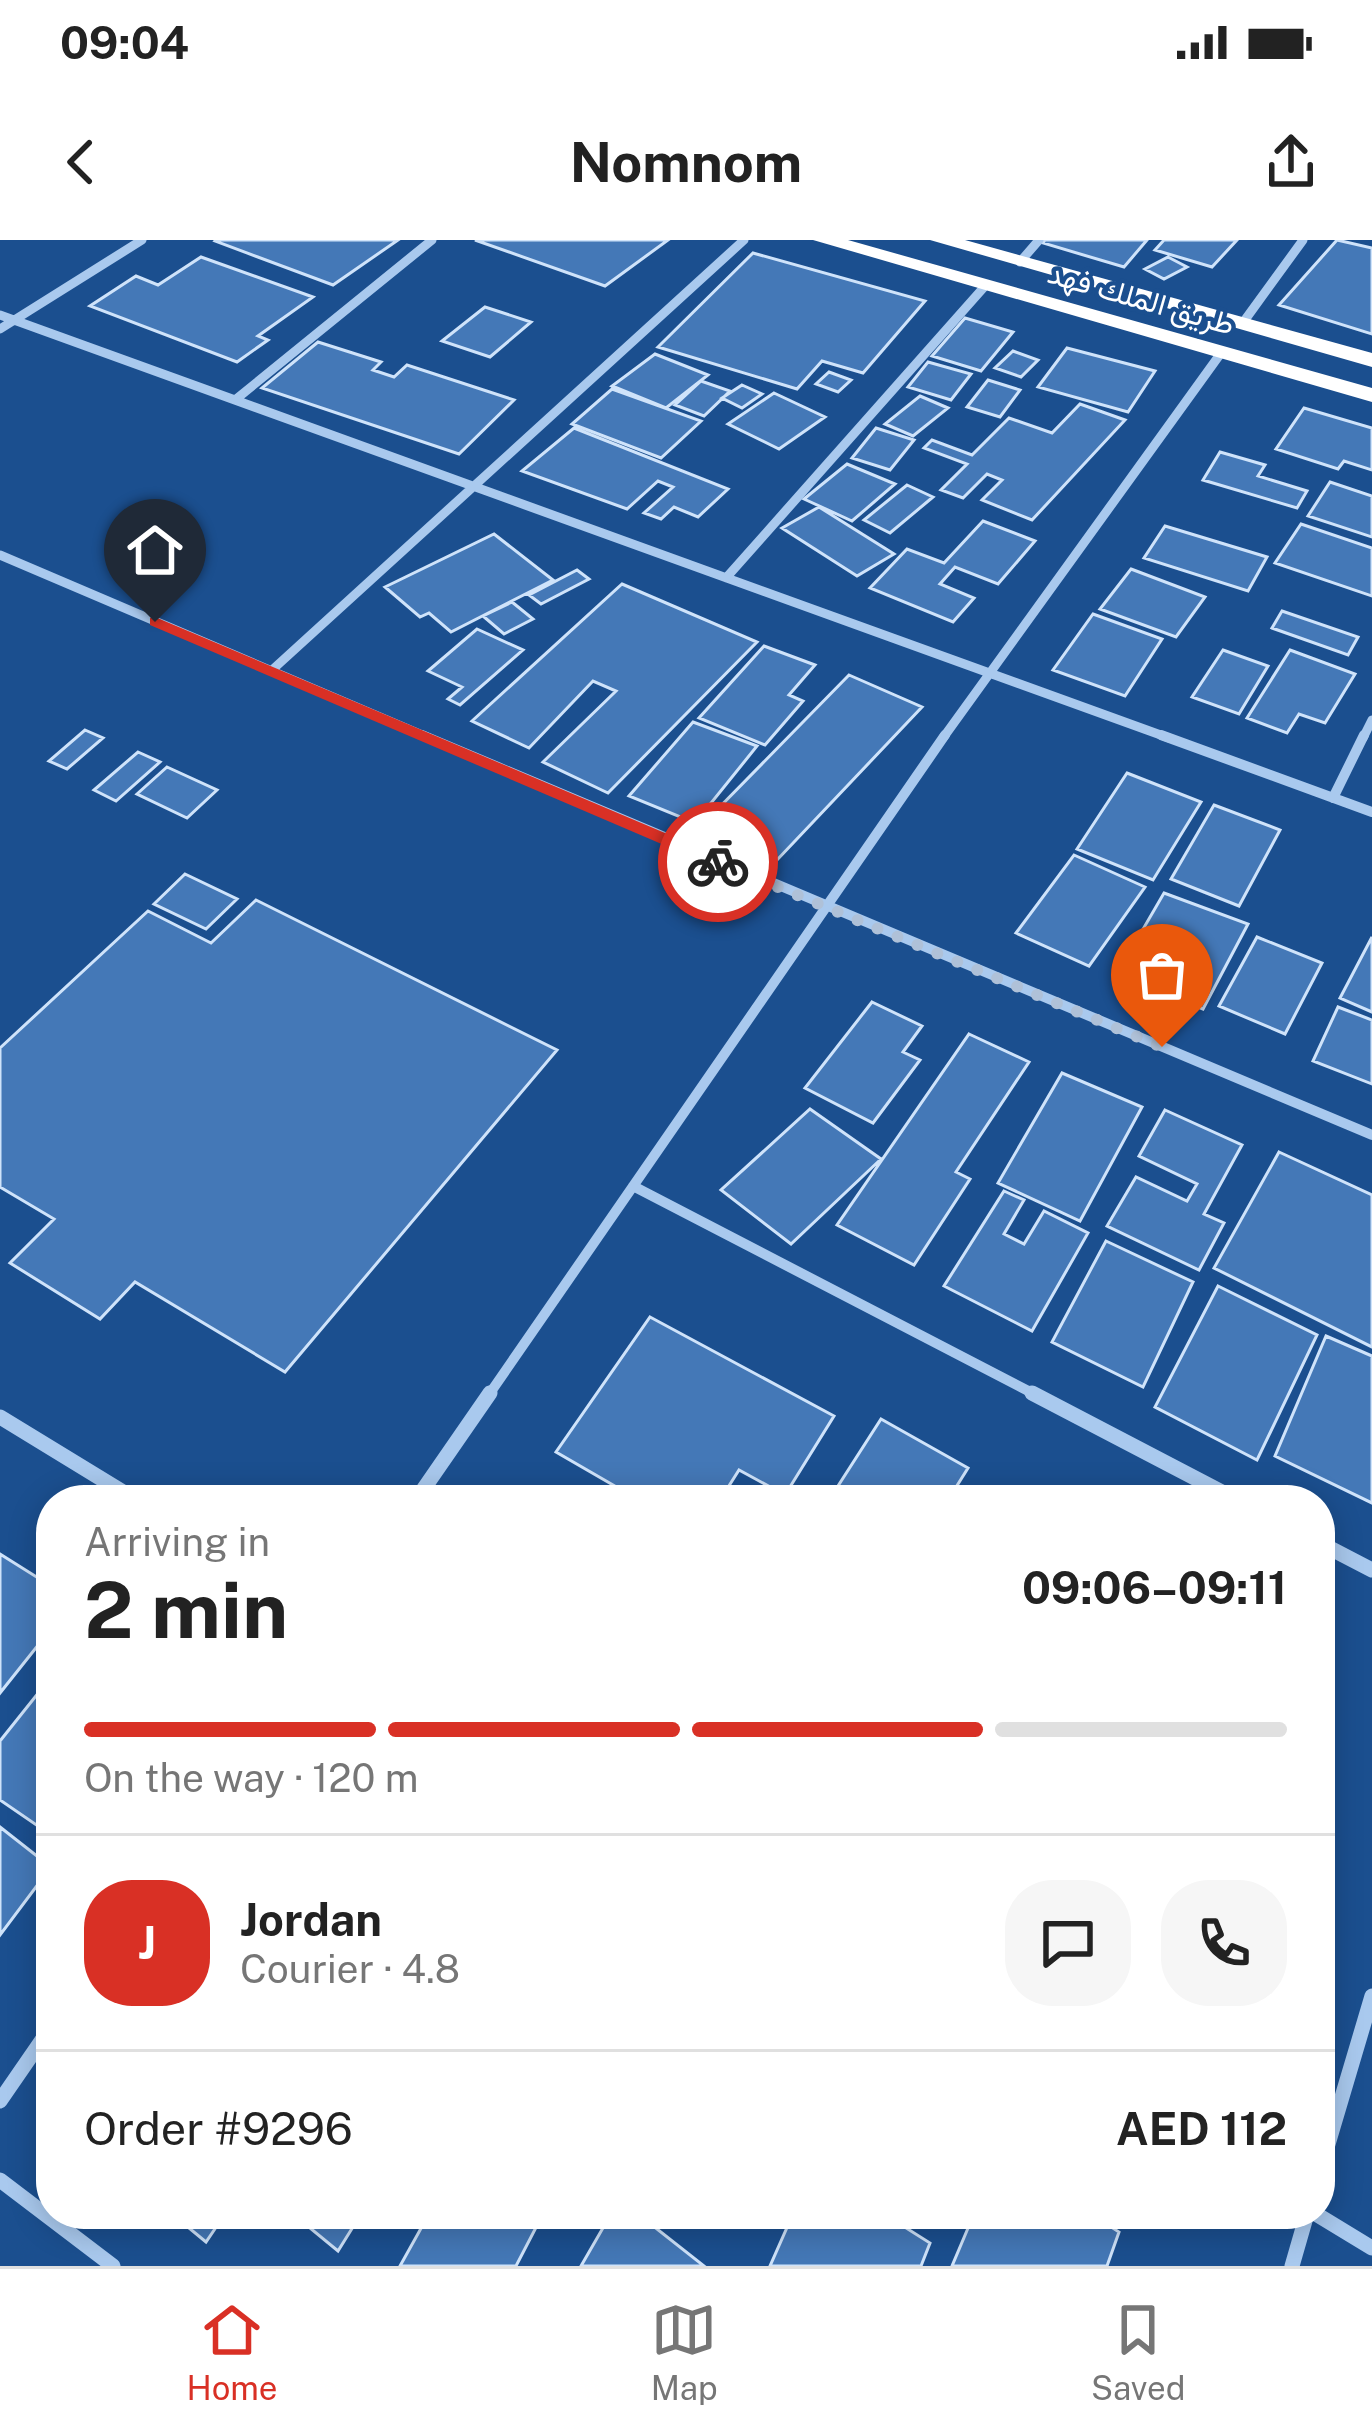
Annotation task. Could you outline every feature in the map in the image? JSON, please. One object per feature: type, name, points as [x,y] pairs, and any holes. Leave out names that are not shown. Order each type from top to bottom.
[{"type":"highway","name":"طريق الملك فهد","points":[[824,240],[1372,395]]},
{"type":"highway","name":"طريق الملك فهد","points":[[941,240],[1372,360]]},
{"type":"street","points":[[0,329],[142,240]]},
{"type":"street","points":[[235,400],[432,240]]},
{"type":"street","points":[[271,671],[743,240]]},
{"type":"street","points":[[1020,262],[1039,240]]},
{"type":"street","points":[[1242,323],[1303,240]]},
{"type":"street","points":[[725,578],[985,286]]},
{"type":"street","points":[[0,315],[1372,812]]},
{"type":"street","points":[[426,1485],[988,673],[1221,352]]},
{"type":"street","points":[[0,555],[1372,1135]]},
{"type":"street","points":[[1333,798],[1372,720]]},
{"type":"street","points":[[633,1186],[1208,1485]]},
{"type":"street","points":[[0,1417],[111,1485]]},
{"type":"street","points":[[1335,1551],[1372,1570]]},
{"type":"street","points":[[1335,2121],[1372,1996]]},
{"type":"street","points":[[0,2101],[36,2049]]},
{"type":"street","points":[[0,2180],[36,2207]]},
{"type":"street","points":[[1335,2227],[1372,2248]]},
{"type":"street","points":[[64,2229],[113,2266]]},
{"type":"street","points":[[1292,2266],[1306,2229]]},
{"type":"building","points":[[216,240],[398,240],[333,285],[215,241]]},
{"type":"building","points":[[475,240],[668,240],[605,286]]},
{"type":"building","points":[[1147,240],[1124,267],[1043,243]]},
{"type":"building","points":[[1164,240],[1237,240],[1212,267],[1155,250]]},
{"type":"building","points":[[1337,240],[1372,248],[1372,334],[1279,305]]},
{"type":"building","points":[[753,253],[925,301],[863,373],[822,361],[797,389],[658,347]]},
{"type":"building","points":[[201,257],[313,297],[258,336],[268,340],[237,362],[90,306],[136,276],[158,285]]},
{"type":"building","points":[[1168,257],[1187,267],[1164,279],[1145,269]]},
{"type":"building","points":[[485,307],[531,322],[490,357],[442,341]]},
{"type":"building","points":[[965,318],[1013,332],[981,371],[932,356]]},
{"type":"building","points":[[318,342],[381,362],[373,370],[394,377],[407,365],[514,400],[459,454],[262,388]]},
{"type":"building","points":[[1067,348],[1155,371],[1128,412],[1038,387]]},
{"type":"building","points":[[1013,351],[1038,360],[1021,377],[995,368]]},
{"type":"building","points":[[655,354],[708,375],[666,408],[612,386]]},
{"type":"building","points":[[928,362],[971,374],[951,400],[908,387]]},
{"type":"building","points":[[829,372],[851,380],[838,392],[816,384]]},
{"type":"building","points":[[988,380],[1020,390],[1000,417],[967,407]]},
{"type":"building","points":[[701,381],[730,391],[704,416],[675,405]]},
{"type":"building","points":[[742,385],[762,394],[742,408],[722,398]]},
{"type":"building","points":[[612,389],[701,421],[661,458],[572,424]]},
{"type":"building","points":[[774,393],[825,417],[779,449],[728,424]]},
{"type":"building","points":[[920,396],[948,408],[913,436],[885,424]]},
{"type":"building","points":[[1080,404],[1125,420],[1032,520],[982,500],[1002,480],[987,474],[963,498],[941,490],[967,464],[924,448],[932,440],[972,455],[1009,418],[1052,433]]},
{"type":"building","points":[[1304,408],[1372,428],[1372,470],[1344,461],[1338,469],[1276,449]]},
{"type":"building","points":[[574,428],[728,489],[698,517],[674,507],[661,519],[644,513],[673,487],[658,481],[627,509],[522,471]]},
{"type":"building","points":[[876,428],[914,440],[890,470],[852,458]]},
{"type":"building","points":[[1220,452],[1265,465],[1258,476],[1307,491],[1297,508],[1203,480]]},
{"type":"building","points":[[847,464],[895,484],[852,521],[804,499]]},
{"type":"building","points":[[1330,482],[1372,496],[1372,537],[1308,516]]},
{"type":"building","points":[[907,485],[933,497],[890,533],[864,520]]},
{"type":"building","points":[[819,507],[894,554],[857,576],[782,528]]},
{"type":"building","points":[[983,521],[1035,541],[998,584],[955,567],[940,584],[974,598],[953,622],[870,588],[907,549],[944,563]]},
{"type":"building","points":[[1301,524],[1372,548],[1372,596],[1275,563]]},
{"type":"building","points":[[1165,526],[1267,557],[1248,591],[1144,558]]},
{"type":"building","points":[[494,534],[553,580],[451,632],[429,613],[420,617],[385,587]]},
{"type":"building","points":[[1131,569],[1205,597],[1176,637],[1100,609]]},
{"type":"building","points":[[577,570],[589,579],[541,604],[529,595]]},
{"type":"building","points":[[622,584],[757,642],[608,793],[543,762],[616,691],[593,681],[529,748],[472,721]]},
{"type":"building","points":[[512,602],[533,619],[504,634],[483,616]]},
{"type":"building","points":[[1282,611],[1358,637],[1348,655],[1272,628]]},
{"type":"building","points":[[1093,614],[1162,639],[1125,696],[1053,670]]},
{"type":"building","points":[[477,629],[523,650],[460,705],[448,699],[462,687],[428,671]]},
{"type":"building","points":[[764,646],[815,665],[789,695],[803,701],[765,745],[699,718]]},
{"type":"building","points":[[1223,650],[1268,666],[1239,714],[1192,697]]},
{"type":"building","points":[[1290,650],[1355,674],[1325,723],[1299,714],[1287,733],[1247,718]]},
{"type":"building","points":[[849,675],[922,707],[777,860],[703,824]]},
{"type":"building","points":[[693,722],[757,746],[695,823],[629,796]]},
{"type":"building","points":[[85,730],[103,738],[67,769],[49,761]]},
{"type":"building","points":[[138,752],[160,762],[116,801],[94,790]]},
{"type":"building","points":[[167,767],[217,790],[187,818],[137,794]]},
{"type":"building","points":[[1127,773],[1201,802],[1153,880],[1077,849]]},
{"type":"building","points":[[1214,805],[1280,830],[1239,906],[1171,879]]},
{"type":"building","points":[[1074,855],[1145,887],[1089,966],[1016,933]]},
{"type":"building","points":[[185,874],[237,899],[206,929],[154,904]]},
{"type":"building","points":[[1164,893],[1248,924],[1203,1009],[1117,974]]},
{"type":"building","points":[[256,900],[557,1050],[285,1372],[135,1282],[100,1319],[10,1263],[54,1219],[0,1187],[0,1048],[148,911],[211,943]]},
{"type":"building","points":[[1257,937],[1322,963],[1285,1034],[1219,1006]]},
{"type":"building","points":[[1372,937],[1372,1012],[1340,998]]},
{"type":"building","points":[[872,1002],[922,1026],[903,1052],[920,1060],[873,1123],[805,1088]]},
{"type":"building","points":[[1338,1007],[1372,1020],[1372,1084],[1313,1061]]},
{"type":"building","points":[[969,1034],[1029,1062],[956,1172],[970,1179],[914,1265],[837,1225]]},
{"type":"building","points":[[1062,1073],[1142,1107],[1080,1221],[998,1183]]},
{"type":"building","points":[[810,1109],[881,1159],[791,1244],[721,1190]]},
{"type":"building","points":[[1165,1110],[1242,1145],[1204,1214],[1224,1223],[1199,1270],[1107,1226],[1136,1177],[1187,1201],[1197,1184],[1139,1156]]},
{"type":"building","points":[[1279,1152],[1372,1195],[1372,1347],[1214,1268]]},
{"type":"building","points":[[1004,1191],[1024,1200],[1004,1234],[1024,1244],[1044,1211],[1088,1233],[1032,1331],[944,1286]]},
{"type":"building","points":[[1106,1241],[1193,1282],[1143,1387],[1052,1342]]},
{"type":"building","points":[[1218,1286],[1317,1335],[1257,1460],[1155,1407]]},
{"type":"building","points":[[650,1317],[834,1416],[791,1485],[767,1485],[739,1470],[730,1485],[613,1485],[556,1452]]},
{"type":"building","points":[[1326,1336],[1372,1356],[1372,1503],[1275,1456]]},
{"type":"building","points":[[881,1419],[968,1468],[957,1485],[839,1485]]},
{"type":"building","points":[[0,1554],[36,1577],[36,1648],[0,1693]]},
{"type":"building","points":[[36,1696],[36,1825],[0,1800],[0,1741]]},
{"type":"building","points":[[0,1827],[36,1855],[36,1887],[0,1935]]},
{"type":"building","points":[[190,2229],[215,2229],[206,2242]]},
{"type":"building","points":[[311,2229],[352,2229],[338,2251]]},
{"type":"building","points":[[421,2229],[535,2229],[516,2266],[400,2266]]},
{"type":"building","points":[[602,2229],[657,2229],[704,2266],[581,2266]]},
{"type":"building","points":[[786,2229],[908,2229],[930,2243],[921,2266],[770,2266]]},
{"type":"building","points":[[968,2229],[1119,2232],[1107,2266],[952,2266]]},
{"type":"way so far","points":[[718,862],[1162,1047]]},
{"type":"route","points":[[155,622],[718,862]]}]
